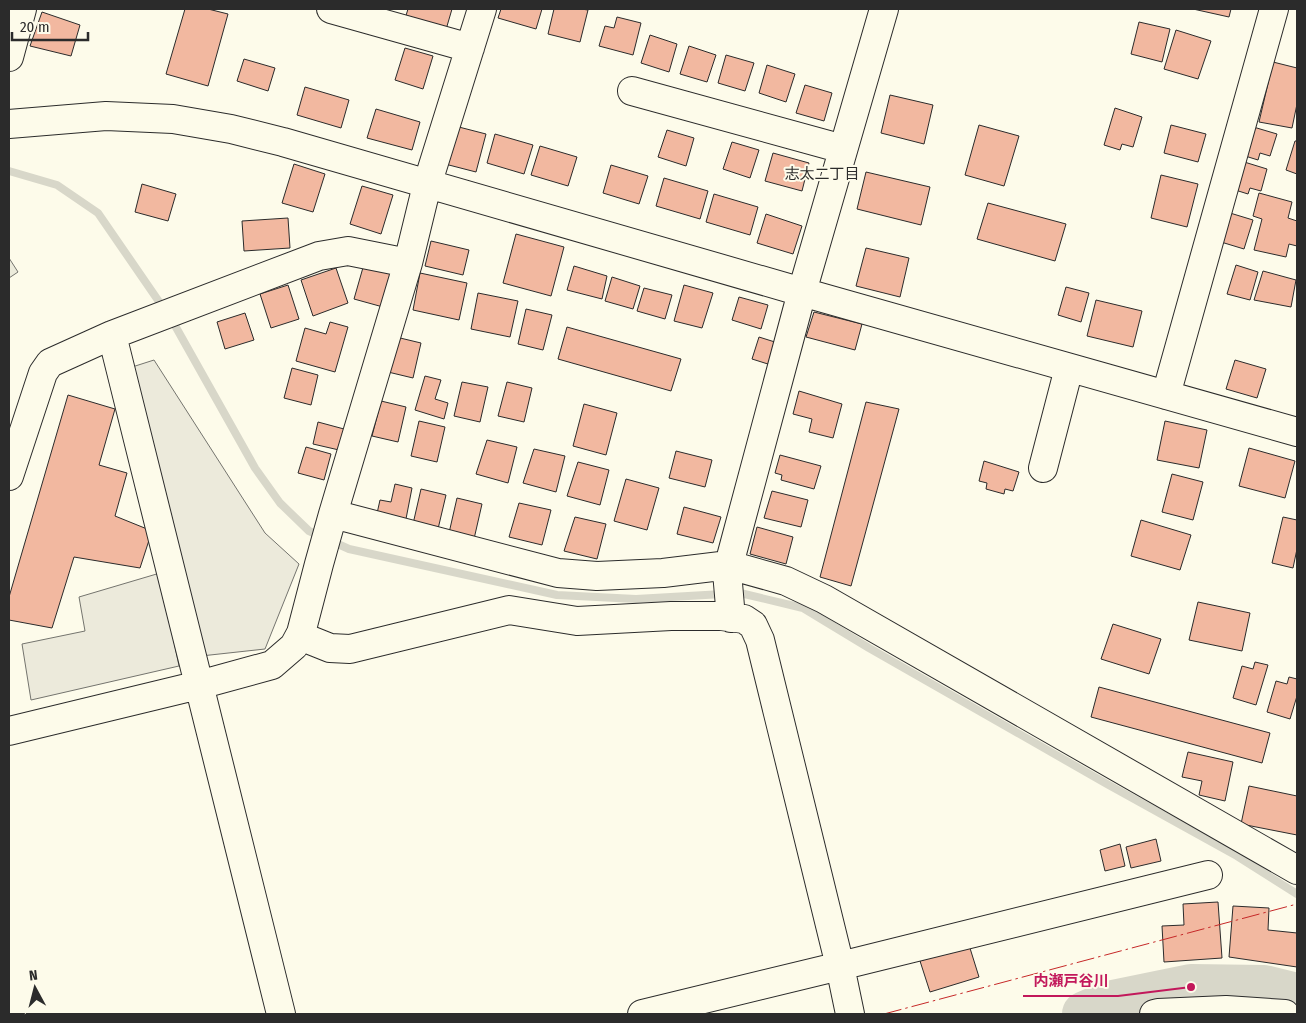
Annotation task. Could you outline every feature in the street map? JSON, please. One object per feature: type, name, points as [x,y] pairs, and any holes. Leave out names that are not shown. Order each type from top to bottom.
[{"type":"street","points":[[9,57],[22,9]]},
{"type":"street","points":[[331,9],[470,48]]},
{"type":"street","points":[[9,731],[199,685],[272,665],[294,646],[300,636],[332,517],[408,264],[427,185],[482,9]]},
{"type":"street","points":[[731,618],[728,569],[802,292],[884,9]]},
{"type":"street","points":[[1166,395],[1274,9]]},
{"type":"street","points":[[632,92],[843,149]]},
{"type":"street","points":[[9,124],[106,116],[173,119],[232,129],[1297,432]]},
{"type":"street","points":[[9,476],[42,373],[50,363],[112,335],[320,256],[348,251],[408,264]]},
{"type":"street","points":[[112,335],[281,1014]]},
{"type":"street","points":[[1043,468],[1069,368]]},
{"type":"street","points":[[332,517],[558,573],[597,576],[728,569],[786,581],[824,599],[1297,870]]},
{"type":"street","points":[[300,636],[330,648],[350,649],[509,610],[577,621],[671,616],[721,616],[744,619],[753,625],[760,640],[840,966],[850,1014]]},
{"type":"street","points":[[642,1014],[1208,875]]},
{"type":"street","points":[[1154,1014],[1226,1010],[1284,1014]]},
{"type":"shaded area","points":[[9,258],[18,272],[9,278]]},
{"type":"shaded area","points":[[154,360],[265,533],[299,564],[265,649],[201,656],[129,368]]},
{"type":"shaded area","points":[[160,573],[179,666],[31,700],[22,644],[85,631],[79,597]]},
{"type":"building","points":[[185,9],[208,9],[228,14],[208,86],[166,74]]},
{"type":"building","points":[[408,9],[452,9],[445,33],[404,22]]},
{"type":"building","points":[[501,9],[542,9],[536,29],[498,18]]},
{"type":"building","points":[[554,9],[588,10],[580,42],[548,34]]},
{"type":"building","points":[[1193,9],[1231,9],[1229,17]]},
{"type":"building","points":[[42,12],[80,25],[71,56],[30,46]]},
{"type":"building","points":[[617,17],[641,23],[633,55],[599,46],[605,26],[614,28]]},
{"type":"building","points":[[1139,22],[1170,29],[1162,62],[1131,54]]},
{"type":"building","points":[[1176,30],[1211,41],[1198,79],[1164,69]]},
{"type":"building","points":[[650,35],[677,44],[669,72],[641,63]]},
{"type":"building","points":[[689,46],[716,55],[707,82],[680,74]]},
{"type":"building","points":[[405,48],[433,56],[423,89],[395,80]]},
{"type":"building","points":[[726,55],[754,63],[745,91],[718,83]]},
{"type":"building","points":[[244,59],[275,68],[268,91],[237,81]]},
{"type":"building","points":[[1273,62],[1297,68],[1297,104],[1292,128],[1259,122]]},
{"type":"building","points":[[767,65],[795,74],[786,102],[759,93]]},
{"type":"building","points":[[805,85],[832,93],[824,121],[796,113]]},
{"type":"building","points":[[305,87],[349,100],[341,128],[297,115]]},
{"type":"building","points":[[890,95],[933,105],[924,144],[881,133]]},
{"type":"building","points":[[1115,108],[1142,117],[1133,147],[1122,144],[1120,150],[1104,145]]},
{"type":"building","points":[[376,109],[420,122],[412,150],[367,138]]},
{"type":"building","points":[[979,125],[1019,136],[1004,186],[965,175]]},
{"type":"building","points":[[1171,125],[1206,134],[1198,162],[1164,153]]},
{"type":"building","points":[[455,126],[486,134],[476,172],[445,164]]},
{"type":"building","points":[[1250,126],[1277,134],[1270,156],[1260,153],[1258,160],[1242,155]]},
{"type":"building","points":[[667,130],[694,138],[686,166],[658,157]]},
{"type":"building","points":[[495,134],[533,145],[524,174],[487,163]]},
{"type":"building","points":[[1295,141],[1297,141],[1297,174],[1286,170]]},
{"type":"building","points":[[732,142],[759,150],[750,178],[723,169]]},
{"type":"building","points":[[540,146],[577,157],[568,186],[531,175]]},
{"type":"building","points":[[773,153],[809,163],[802,191],[765,181]]},
{"type":"building","points":[[1241,161],[1267,169],[1261,191],[1250,188],[1248,194],[1232,189]]},
{"type":"building","points":[[294,164],[325,174],[313,212],[282,203]]},
{"type":"building","points":[[611,165],[648,176],[639,204],[603,193]]},
{"type":"building","points":[[866,172],[930,187],[921,225],[857,209]]},
{"type":"building","points":[[1161,175],[1198,184],[1187,227],[1151,218]]},
{"type":"building","points":[[664,178],[708,191],[700,219],[656,206]]},
{"type":"building","points":[[142,184],[176,194],[168,221],[135,212]]},
{"type":"building","points":[[362,186],[393,195],[381,234],[350,224]]},
{"type":"building","points":[[1259,193],[1292,202],[1288,218],[1297,221],[1297,246],[1289,244],[1286,257],[1254,250],[1262,219],[1253,216]]},
{"type":"building","points":[[714,194],[758,207],[750,235],[706,222]]},
{"type":"building","points":[[988,203],[1066,224],[1055,261],[977,239]]},
{"type":"building","points":[[1230,213],[1253,220],[1244,249],[1221,242]]},
{"type":"building","points":[[766,214],[802,226],[793,254],[757,243]]},
{"type":"building","points":[[288,218],[290,248],[244,251],[242,221]]},
{"type":"building","points":[[516,234],[564,247],[551,296],[503,283]]},
{"type":"building","points":[[431,241],[469,250],[463,275],[425,266]]},
{"type":"building","points":[[866,248],[909,258],[900,297],[856,286]]},
{"type":"building","points":[[364,264],[393,272],[383,307],[354,299]]},
{"type":"building","points":[[1236,265],[1258,272],[1250,300],[1227,294]]},
{"type":"building","points":[[574,266],[607,276],[602,299],[567,290]]},
{"type":"building","points":[[336,268],[348,303],[313,316],[301,280]]},
{"type":"building","points":[[1263,271],[1296,280],[1291,307],[1254,300]]},
{"type":"building","points":[[420,273],[467,283],[459,320],[413,310]]},
{"type":"building","points":[[612,277],[640,286],[633,309],[605,301]]},
{"type":"building","points":[[288,285],[299,319],[271,328],[260,294]]},
{"type":"building","points":[[684,285],[713,293],[702,328],[674,321]]},
{"type":"building","points":[[1066,287],[1089,293],[1081,322],[1058,315]]},
{"type":"building","points":[[644,288],[672,295],[665,319],[637,311]]},
{"type":"building","points":[[478,293],[518,301],[510,337],[471,329]]},
{"type":"building","points":[[739,297],[768,305],[761,329],[732,320]]},
{"type":"building","points":[[1096,300],[1142,311],[1133,347],[1087,336]]},
{"type":"building","points":[[526,309],[552,315],[543,350],[518,344]]},
{"type":"building","points":[[814,312],[862,324],[855,350],[806,337]]},
{"type":"building","points":[[245,313],[254,340],[225,349],[217,322]]},
{"type":"building","points":[[330,322],[348,327],[335,372],[296,361],[305,328],[326,334]]},
{"type":"building","points":[[567,327],[681,359],[671,391],[558,359]]},
{"type":"building","points":[[396,337],[421,343],[413,378],[388,372]]},
{"type":"building","points":[[759,337],[778,343],[771,365],[752,359]]},
{"type":"building","points":[[1235,360],[1266,369],[1257,398],[1226,389]]},
{"type":"building","points":[[292,368],[318,375],[311,405],[284,398]]},
{"type":"building","points":[[425,376],[441,380],[435,399],[448,403],[444,419],[415,410]]},
{"type":"building","points":[[462,382],[488,387],[480,422],[454,416]]},
{"type":"building","points":[[507,382],[532,388],[524,422],[498,416]]},
{"type":"building","points":[[799,391],[842,404],[833,438],[809,432],[812,419],[793,414]]},
{"type":"building","points":[[68,395],[115,409],[99,465],[127,473],[115,516],[152,531],[140,568],[74,557],[52,628],[9,620],[9,597]]},
{"type":"building","points":[[381,401],[406,407],[398,442],[372,436]]},
{"type":"building","points":[[866,402],[899,409],[851,586],[820,577]]},
{"type":"building","points":[[584,404],[617,413],[606,455],[573,446]]},
{"type":"building","points":[[419,421],[445,427],[437,462],[411,456]]},
{"type":"building","points":[[1165,421],[1207,430],[1199,468],[1157,460]]},
{"type":"building","points":[[318,422],[344,429],[339,450],[313,444]]},
{"type":"building","points":[[487,440],[517,447],[508,483],[476,474]]},
{"type":"building","points":[[306,447],[331,454],[324,480],[298,473]]},
{"type":"building","points":[[1249,448],[1295,461],[1285,498],[1239,486]]},
{"type":"building","points":[[534,449],[565,456],[556,492],[523,483]]},
{"type":"building","points":[[676,451],[712,460],[705,487],[669,478]]},
{"type":"building","points":[[780,455],[821,466],[814,489],[781,480],[782,475],[775,473]]},
{"type":"building","points":[[984,461],[1019,472],[1013,491],[1005,489],[1004,494],[986,489],[987,483],[979,481]]},
{"type":"building","points":[[578,462],[609,470],[600,505],[567,496]]},
{"type":"building","points":[[1172,474],[1203,482],[1193,520],[1162,512]]},
{"type":"building","points":[[626,479],[659,488],[647,530],[614,521]]},
{"type":"building","points":[[395,484],[412,488],[405,524],[376,518],[380,500],[391,502]]},
{"type":"building","points":[[421,489],[446,495],[438,529],[413,524]]},
{"type":"building","points":[[772,491],[808,500],[801,527],[764,518]]},
{"type":"building","points":[[457,498],[482,504],[474,539],[449,533]]},
{"type":"building","points":[[519,503],[551,510],[542,545],[509,537]]},
{"type":"building","points":[[684,507],[721,517],[713,543],[677,534]]},
{"type":"building","points":[[575,517],[606,524],[597,559],[564,551]]},
{"type":"building","points":[[1283,517],[1297,520],[1297,549],[1293,568],[1272,563]]},
{"type":"building","points":[[1141,520],[1191,535],[1180,570],[1131,556]]},
{"type":"building","points":[[757,527],[793,537],[786,564],[750,554]]},
{"type":"building","points":[[1198,602],[1250,613],[1242,651],[1189,640]]},
{"type":"building","points":[[1113,624],[1161,639],[1149,674],[1101,659]]},
{"type":"building","points":[[1255,662],[1268,665],[1256,705],[1233,698],[1242,666],[1253,669]]},
{"type":"building","points":[[1289,677],[1297,679],[1297,696],[1290,719],[1267,712],[1276,681],[1287,684]]},
{"type":"building","points":[[1099,687],[1270,733],[1262,763],[1091,717]]},
{"type":"building","points":[[1188,752],[1233,762],[1225,801],[1199,795],[1202,781],[1182,777]]},
{"type":"building","points":[[1249,786],[1297,796],[1297,835],[1241,824]]},
{"type":"building","points":[[1156,839],[1161,861],[1131,868],[1126,847]]},
{"type":"building","points":[[1120,844],[1125,866],[1105,871],[1100,850]]},
{"type":"building","points":[[1218,902],[1222,958],[1164,962],[1162,926],[1184,925],[1183,904]]},
{"type":"building","points":[[1233,906],[1269,908],[1268,930],[1297,933],[1297,967],[1229,957]]},
{"type":"building","points":[[969,945],[979,977],[930,992],[920,961]]},
{"type":"waterway","points":[[9,171],[57,185],[98,213],[173,322],[255,468],[280,503],[309,531],[349,549],[557,595],[636,599],[740,593],[803,608],[869,648],[1237,856],[1297,894]]},
{"type":"waterway","points":[[1085,1014],[1108,1004],[1191,987],[1264,988],[1297,996]]},
{"type":"power","points":[[884,1014],[1297,904]]},
{"type":"place","name":"内瀬戸谷川","points":[[1191,987]]},
{"type":"district","name":"志太二丁目","points":[[822,174]]}]
